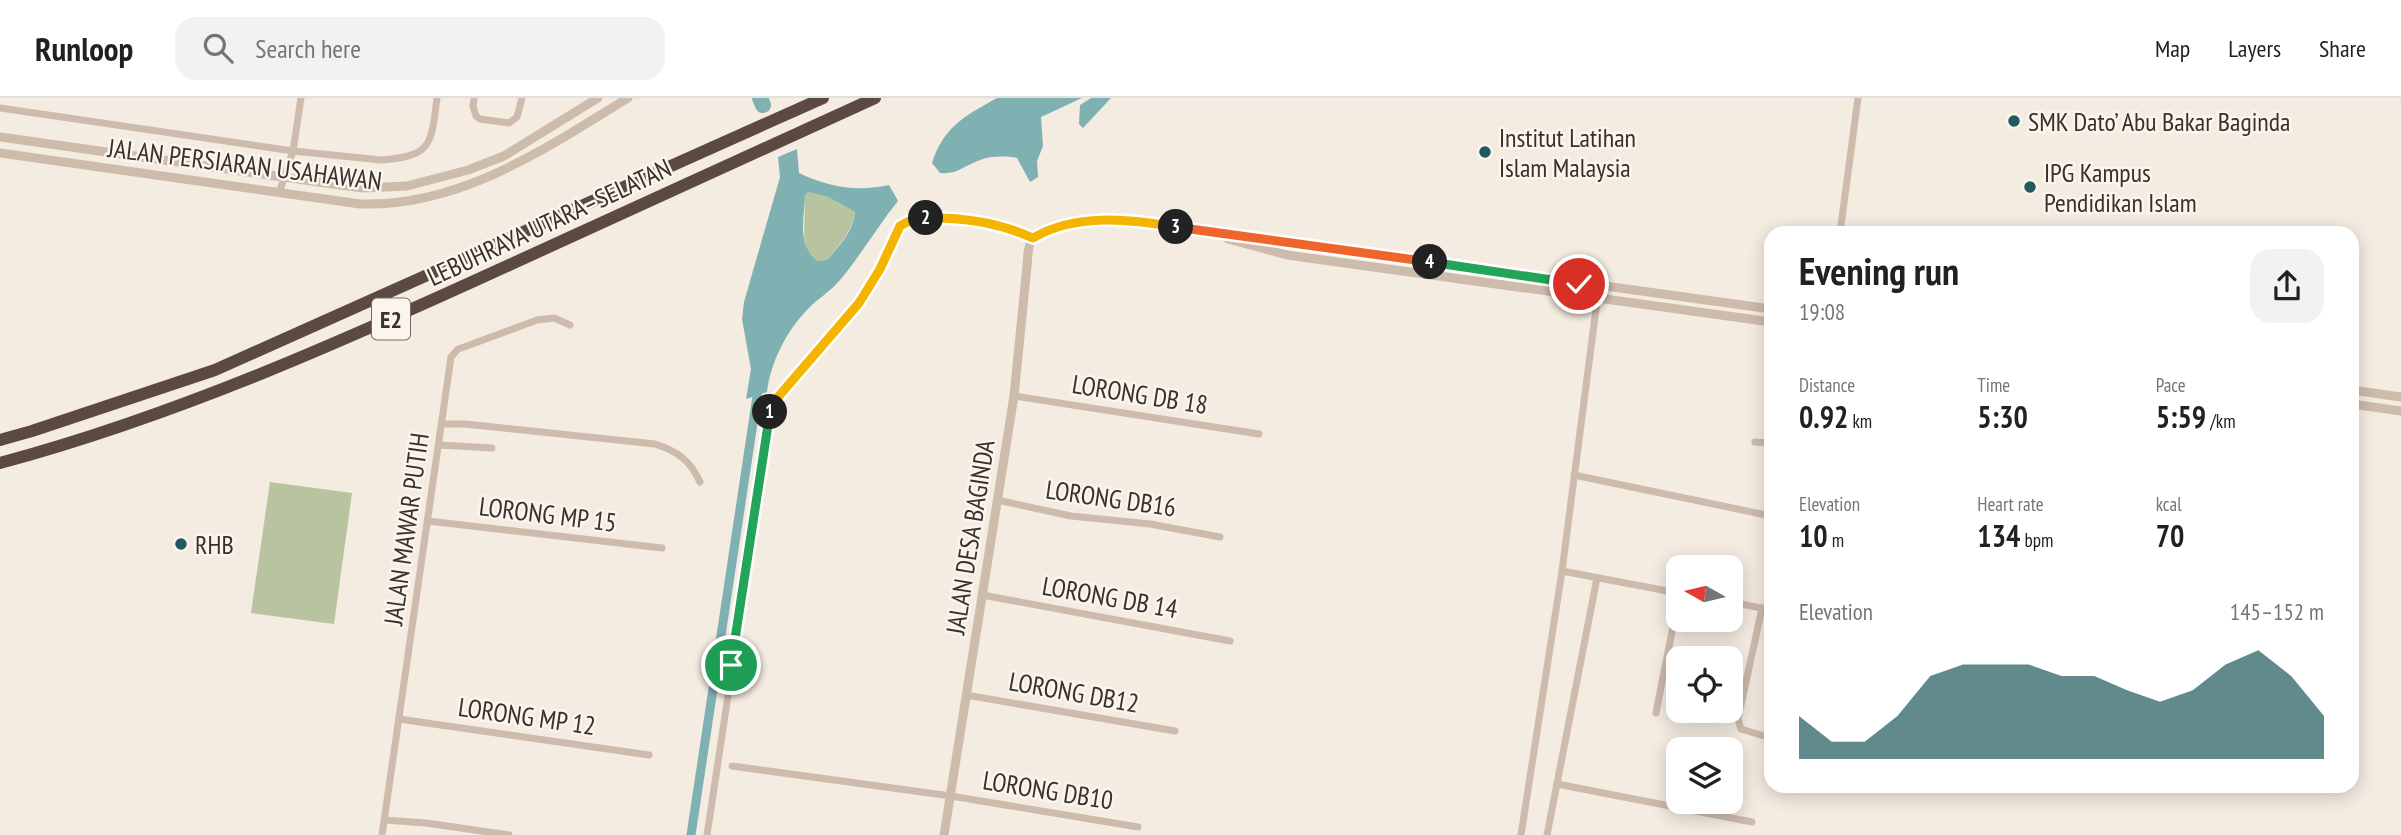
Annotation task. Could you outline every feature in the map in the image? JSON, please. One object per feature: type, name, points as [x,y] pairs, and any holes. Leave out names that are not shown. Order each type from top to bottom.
[{"type":"highway","name":"LEBUHRAYA UTARA–SELATAN","points":[[0,440],[215,370],[822,98]]},
{"type":"highway","name":"LEBUHRAYA UTARA–SELATAN","points":[[0,463],[40,452],[247,379],[400,316],[875,98]]},
{"type":"street","points":[[279,193],[293,151],[300,98]]},
{"type":"street","points":[[0,108],[293,151],[381,160],[421,152],[431,139],[437,98]]},
{"type":"street","points":[[474,98],[474,112],[480,119],[509,123],[514,121],[520,110],[522,98]]},
{"type":"street","name":"JALAN PERSIARAN USAHAWAN","points":[[0,137],[364,188],[407,186],[428,183],[504,156],[598,98]]},
{"type":"street","name":"JALAN PERSIARAN USAHAWAN","points":[[0,153],[380,205],[428,198],[508,169],[628,98]]},
{"type":"street","points":[[1841,226],[1858,98]]},
{"type":"street","points":[[707,835],[772,404],[859,303],[880,269],[895,233],[906,222],[933,218],[986,222],[1009,227],[1031,242],[1061,226],[1090,220],[1164,225],[1764,308]]},
{"type":"street","points":[[1193,230],[1287,255],[1764,321]]},
{"type":"street","name":"JALAN DESA BAGINDA","points":[[944,835],[1014,396],[1031,242]]},
{"type":"street","points":[[1521,835],[1562,571],[1599,286]]},
{"type":"street","name":"JALAN MAWAR PUTIH","points":[[382,835],[450,362],[458,349],[537,320],[554,318],[570,325]]},
{"type":"street","points":[[2359,391],[2401,397]]},
{"type":"street","name":"LORONG DB 18","points":[[1014,396],[1259,434]]},
{"type":"street","points":[[2359,405],[2401,411]]},
{"type":"street","points":[[442,424],[465,424],[655,444],[668,448],[688,461],[700,482]]},
{"type":"street","points":[[1755,442],[1764,443]]},
{"type":"street","points":[[439,445],[492,448]]},
{"type":"street","points":[[1574,475],[1764,515]]},
{"type":"street","name":"LORONG DB16","points":[[997,500],[1071,516],[1150,524],[1220,537]]},
{"type":"street","name":"LORONG MP 15","points":[[428,521],[662,548]]},
{"type":"street","points":[[1562,571],[1666,591]]},
{"type":"street","points":[[1547,835],[1597,578]]},
{"type":"street","name":"LORONG DB 14","points":[[982,595],[1230,641]]},
{"type":"street","points":[[1743,605],[1762,608],[1738,719],[1741,729],[1764,736]]},
{"type":"street","points":[[1656,713],[1672,632]]},
{"type":"street","name":"LORONG DB12","points":[[967,695],[1175,731]]},
{"type":"street","name":"LORONG MP 12","points":[[399,719],[649,755]]},
{"type":"street","name":"LORONG DB10","points":[[732,766],[951,796],[1138,827]]},
{"type":"street","points":[[1557,784],[1752,822]]},
{"type":"street","points":[[384,820],[509,835]]},
{"type":"green space","points":[[808,192],[828,197],[855,212],[848,232],[827,260],[817,261],[808,254],[804,238],[805,196]]},
{"type":"green space","points":[[270,482],[352,493],[334,624],[251,613]]},
{"type":"water","points":[[997,98],[1082,98],[1041,117],[1043,146],[1037,161],[1038,177],[1030,182],[1017,158],[1008,157],[987,158],[957,171],[940,173],[932,163],[949,131]]},
{"type":"water","points":[[1091,98],[1111,98],[1083,128],[1079,124],[1080,105]]},
{"type":"water","points":[[797,149],[799,173],[843,187],[889,185],[898,201],[840,280],[811,306],[792,328],[776,358],[767,392],[746,399],[751,369],[742,319],[744,302],[780,177],[778,157]],"holes":[[[808,192],[828,197],[855,212],[852,226],[841,243],[827,260],[817,261],[811,255],[804,239],[805,196]]]},
{"type":"waterway","points":[[760,98],[763,105]]},
{"type":"waterway","points":[[691,835],[759,383]]},
{"type":"place","name":"SMK Dato’ Abu Bakar Baginda","points":[[2014,121]]},
{"type":"place","name":"Institut Latihan Islam Malaysia","points":[[1485,152]]},
{"type":"place","name":"IPG Kampus Pendidikan Islam","points":[[2030,187]]},
{"type":"place","name":"RHB","points":[[181,544]]},
{"type":"route","points":[[731,665],[772,404],[859,303],[880,269],[895,233],[906,222],[933,218],[986,222],[1009,227],[1033,238],[1061,226],[1090,220],[1164,225],[1579,284]]}]
